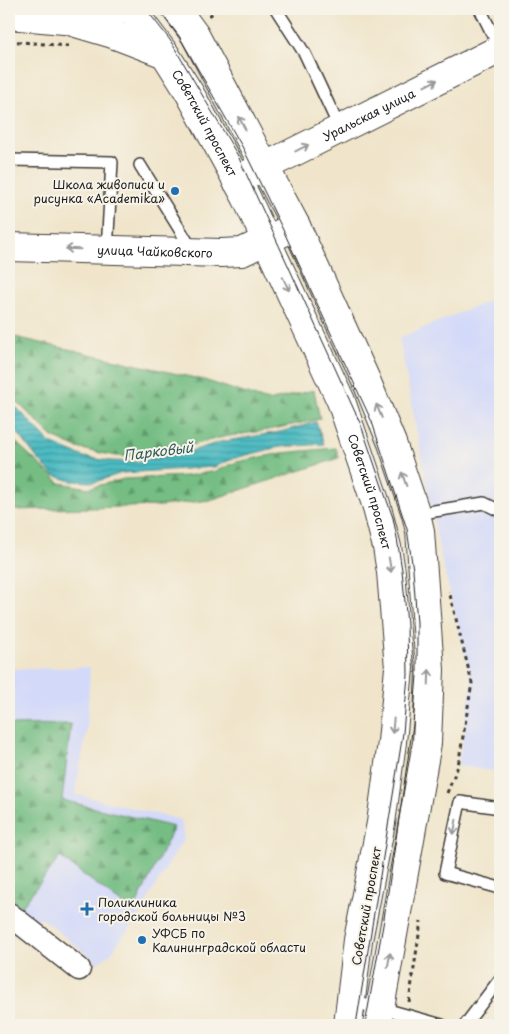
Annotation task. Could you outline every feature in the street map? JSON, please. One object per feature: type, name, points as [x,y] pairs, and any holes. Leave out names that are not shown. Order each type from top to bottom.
[{"type":"main road","points":[[9,15],[75,14],[126,9]]},
{"type":"main road","name":"Советский проспект","points":[[131,9],[165,54],[189,92],[266,240],[341,401],[376,504],[406,624],[430,670],[427,743],[379,1017]]},
{"type":"main road","name":"Советский проспект","points":[[187,12],[195,35],[296,226],[370,389],[392,443],[416,514],[420,532],[399,668],[392,742],[380,823],[358,940],[349,1014]]},
{"type":"main road","points":[[75,14],[110,33],[165,54]]},
{"type":"main road","name":"Уральская улица","points":[[236,180],[500,49]]},
{"type":"main road","name":"улица Чайковского","points":[[9,247],[193,253],[242,252],[296,226]]},
{"type":"street","points":[[9,914],[79,969]]},
{"type":"lane","points":[[276,9],[305,54],[340,129]]},
{"type":"lane","points":[[480,9],[500,49]]},
{"type":"lane","points":[[9,160],[112,162],[107,251]]},
{"type":"lane","points":[[140,164],[193,253]]},
{"type":"lane","points":[[416,514],[484,503],[500,511]]},
{"type":"lane","points":[[500,808],[460,802],[445,873],[500,888]]},
{"type":"lane","points":[[466,1025],[500,978]]},
{"type":"lane","points":[[349,1014],[442,1025]]},
{"type":"path","points":[[187,12],[218,9]]},
{"type":"path","points":[[9,41],[72,46]]},
{"type":"shaded area","points":[[500,296],[500,772],[458,766],[472,683],[440,553],[399,338]]},
{"type":"shaded area","points":[[90,667],[87,729],[75,794],[181,820],[184,838],[136,920],[110,954],[98,963],[41,918],[9,940],[9,669]]},
{"type":"green space","points":[[15,337],[204,380],[268,401],[314,390],[320,419],[223,437],[138,456],[116,456],[77,448],[53,437],[18,403],[9,400],[9,339]]},
{"type":"green space","points":[[9,436],[60,483],[89,488],[124,479],[187,476],[216,471],[237,462],[282,453],[336,448],[339,458],[210,500],[161,506],[14,510],[9,461]]},
{"type":"green space","points":[[71,724],[62,800],[174,827],[133,912],[60,857],[21,907],[9,897],[9,725]]},
{"type":"water","points":[[9,404],[18,409],[50,443],[84,457],[110,461],[135,462],[195,450],[220,442],[280,432],[316,422],[324,444],[279,447],[235,458],[214,467],[122,473],[95,482],[71,481],[53,475],[18,433],[9,430]]},
{"type":"tram line","points":[[146,9],[170,40],[238,156],[361,425],[393,518],[402,570],[407,624],[408,675],[403,733],[356,1025]]},
{"type":"tram line","points":[[158,9],[179,36],[244,150],[284,232],[372,422],[407,529],[413,570],[417,623],[417,675],[413,725],[383,925],[365,1025]]},
{"type":"place","name":"Школа живописи и рисунка «Academika»","points":[[175,191]]},
{"type":"place","name":"Поликлиника городской больницы №3","points":[[87,909]]},
{"type":"place","name":"УФСБ по Калининградской области","points":[[142,940]]},
{"type":"water label","name":"Парковый","points":[[158,451]]}]
